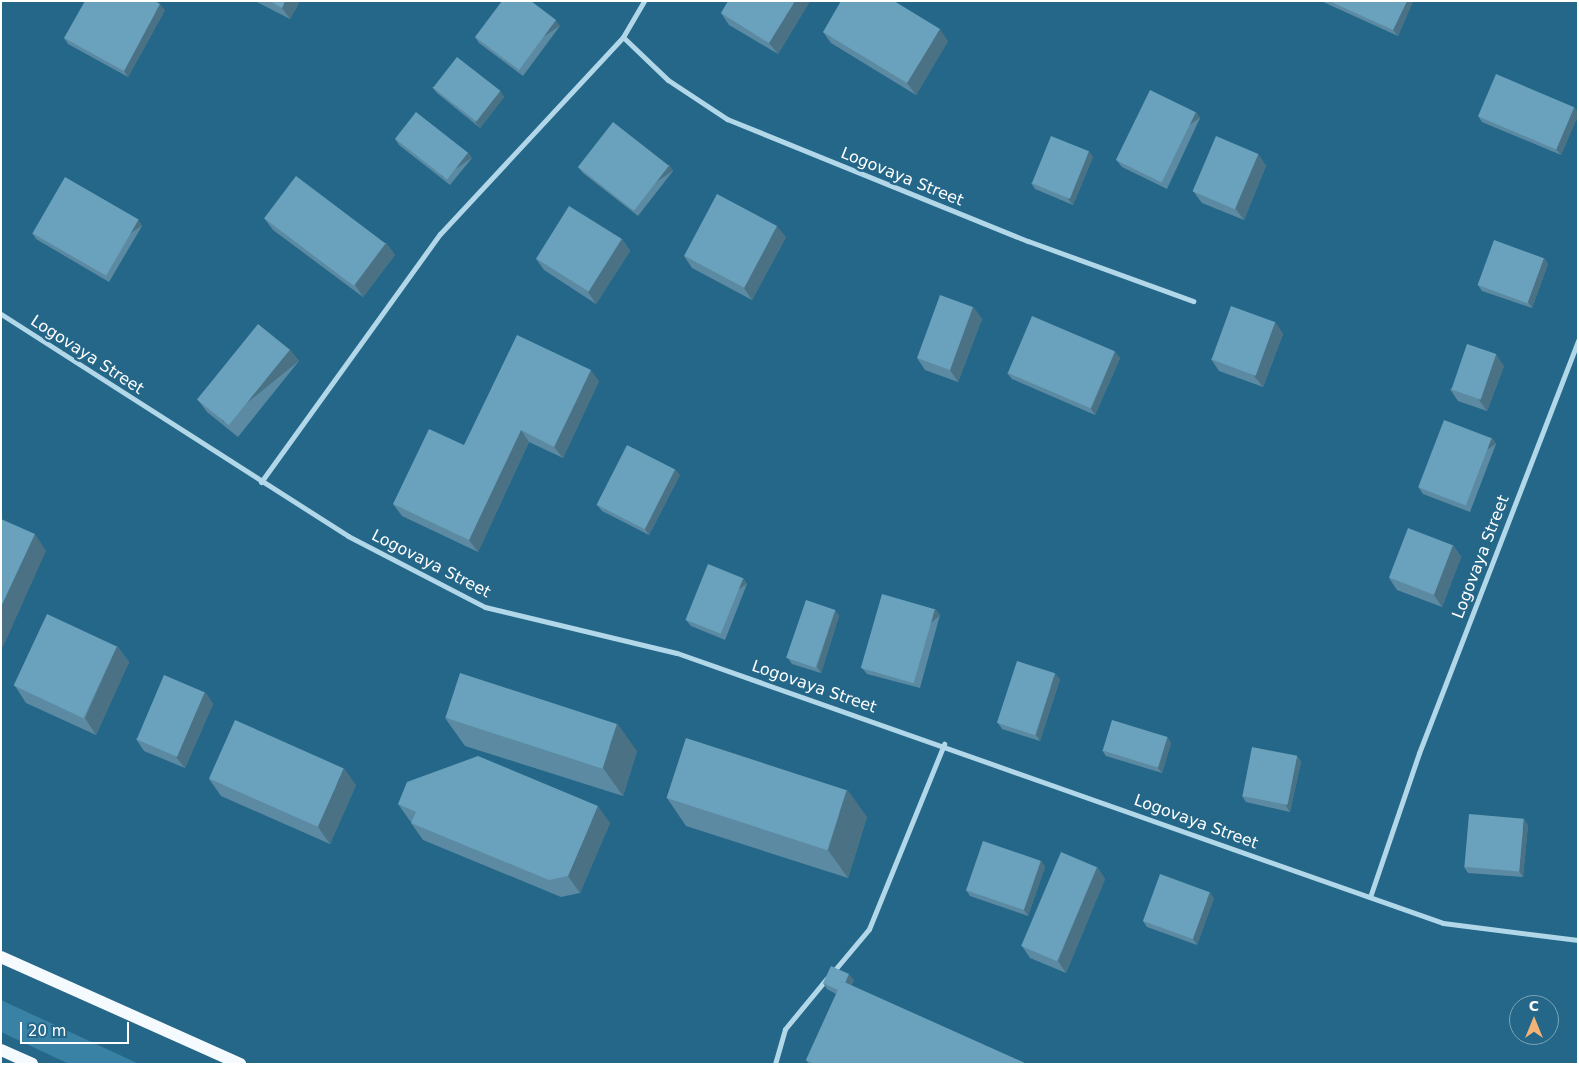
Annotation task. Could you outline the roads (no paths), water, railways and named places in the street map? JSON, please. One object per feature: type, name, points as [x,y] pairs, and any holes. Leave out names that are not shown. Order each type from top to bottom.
[{"type":"main road","points":[[1,957],[240,1064]]},
{"type":"main road","points":[[1,1050],[32,1064]]},
{"type":"street","points":[[262,482],[440,234],[623,38],[644,1]]},
{"type":"street","name":"Logovaya Street","points":[[623,38],[668,80],[727,119],[1028,241],[1193,301]]},
{"type":"street","name":"Logovaya Street","points":[[1,314],[348,536],[485,606],[677,653],[944,744],[1444,923],[1578,940]]},
{"type":"street","name":"Logovaya Street","points":[[1370,897],[1419,753],[1578,340]]},
{"type":"street","points":[[775,1064],[785,1029],[869,929],[944,744]]}]
